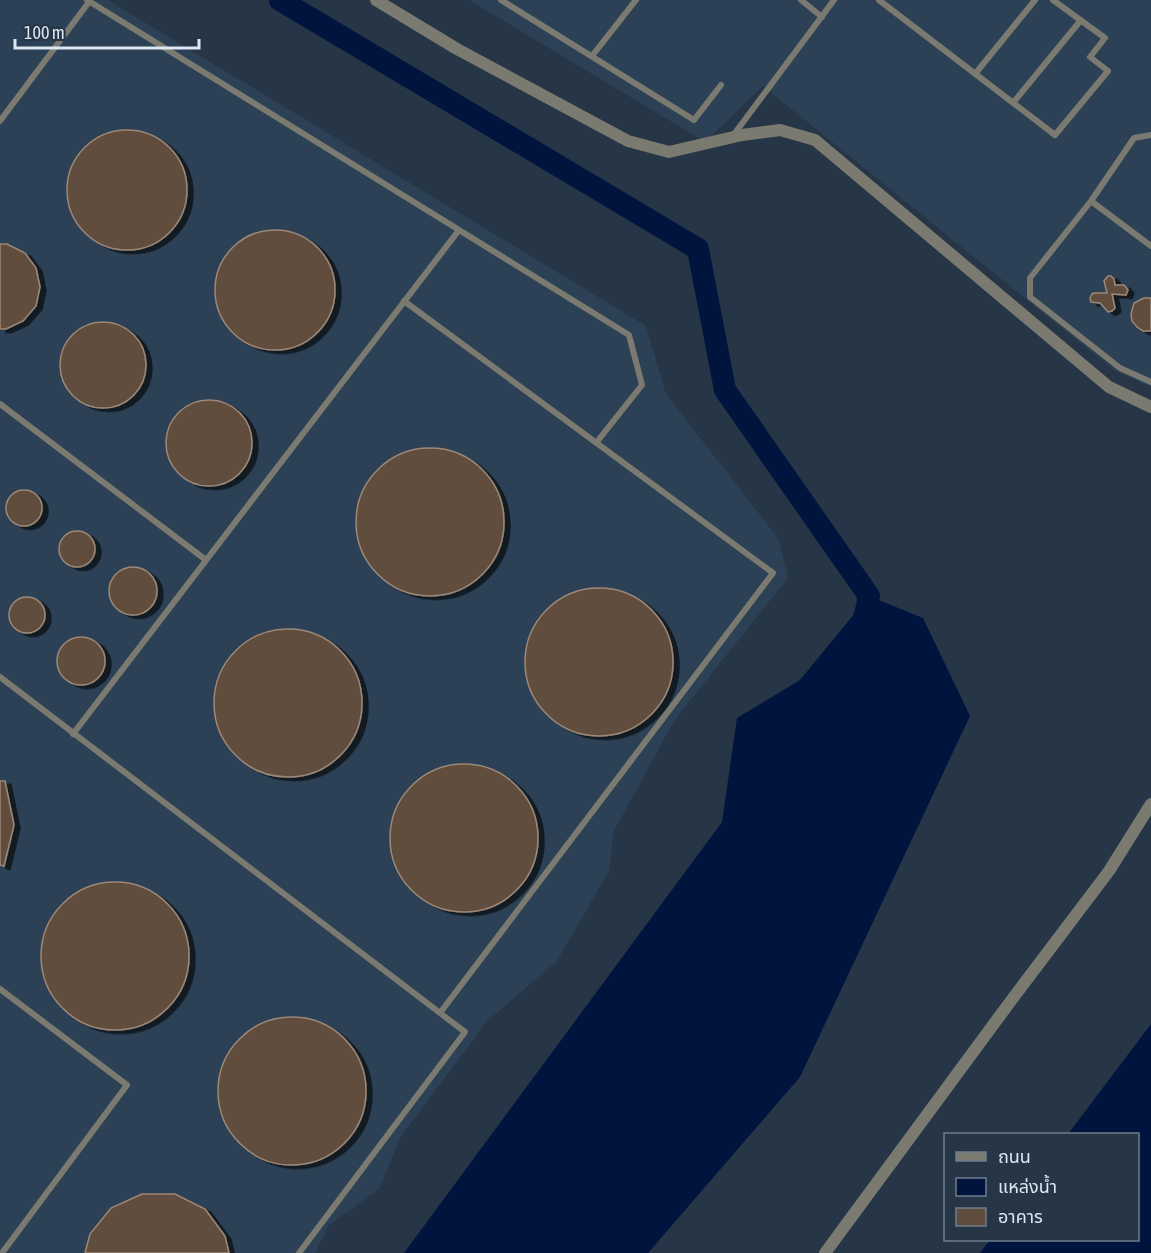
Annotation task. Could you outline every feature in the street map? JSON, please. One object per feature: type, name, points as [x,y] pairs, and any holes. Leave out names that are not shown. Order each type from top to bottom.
[{"type":"street","points":[[376,0],[457,49],[628,141],[669,152],[732,137],[780,130],[815,140],[1109,387],[1151,407]]},
{"type":"street","points":[[825,1253],[1109,871],[1151,804]]},
{"type":"lane","points":[[501,0],[694,120],[721,85]]},
{"type":"lane","points":[[592,56],[636,0]]},
{"type":"lane","points":[[801,0],[822,16]]},
{"type":"lane","points":[[732,137],[834,0]]},
{"type":"lane","points":[[879,0],[1055,135],[1108,71],[1090,57],[1105,38],[1053,0]]},
{"type":"lane","points":[[975,74],[1035,0]]},
{"type":"lane","points":[[0,121],[88,1],[629,335],[642,386],[596,442]]},
{"type":"lane","points":[[1013,103],[1081,20]]},
{"type":"lane","points":[[1151,135],[1134,138],[1091,201],[1030,278],[1030,297],[1120,368],[1151,382]]},
{"type":"lane","points":[[1091,201],[1151,246]]},
{"type":"lane","points":[[74,734],[459,230]]},
{"type":"lane","points":[[404,301],[773,573],[440,1013]]},
{"type":"lane","points":[[0,404],[206,560]]},
{"type":"lane","points":[[0,677],[465,1032],[299,1253]]},
{"type":"lane","points":[[0,989],[127,1085],[2,1253]]},
{"type":"shaded area","points":[[0,0],[108,0],[646,326],[666,394],[778,538],[788,578],[674,721],[614,831],[609,871],[557,961],[485,1023],[401,1137],[379,1189],[329,1225],[315,1253],[0,1253]]},
{"type":"shaded area","points":[[469,0],[1151,0],[1151,387],[1115,371],[763,86],[705,142]]},
{"type":"water","points":[[869,596],[923,618],[970,716],[800,1077],[648,1253],[404,1253],[722,822],[737,718],[800,680]]},
{"type":"water","points":[[1151,1024],[1151,1253],[980,1253],[989,1241],[1139,1241],[1139,1133],[1069,1133]]},
{"type":"building","points":[[127,130],[150,134],[169,148],[183,167],[187,190],[183,213],[169,232],[150,246],[127,250],[104,246],[85,232],[71,213],[67,190],[71,167],[85,148],[104,134]]},
{"type":"building","points":[[275,230],[298,235],[317,248],[330,267],[335,290],[330,313],[317,332],[298,345],[275,350],[252,345],[233,332],[220,313],[215,290],[220,267],[233,248],[252,235]]},
{"type":"building","points":[[0,244],[7,244],[25,253],[36,268],[40,287],[36,306],[23,321],[6,329],[0,329]]},
{"type":"building","points":[[1108,276],[1114,279],[1115,285],[1124,285],[1128,290],[1126,295],[1112,294],[1115,308],[1108,312],[1100,303],[1091,302],[1090,298],[1094,293],[1107,293],[1104,281]]},
{"type":"building","points":[[1144,298],[1151,298],[1151,331],[1143,331],[1132,321],[1134,303]]},
{"type":"building","points":[[103,322],[127,329],[139,341],[146,365],[139,389],[127,401],[103,408],[79,401],[67,389],[60,365],[67,341],[79,329]]},
{"type":"building","points":[[209,400],[233,407],[245,419],[252,443],[245,467],[233,479],[209,486],[185,479],[173,467],[166,443],[173,419],[185,407]]},
{"type":"building","points":[[430,448],[444,449],[458,454],[471,460],[482,470],[492,481],[498,494],[503,508],[503,536],[498,550],[492,563],[482,574],[471,584],[458,590],[444,595],[430,596],[416,595],[402,590],[389,584],[378,574],[368,563],[362,550],[357,536],[356,522],[357,508],[362,494],[368,481],[378,470],[389,460],[402,454],[416,449]]},
{"type":"building","points":[[24,490],[37,495],[42,508],[37,521],[24,526],[11,521],[6,508],[11,495]]},
{"type":"building","points":[[77,531],[90,536],[95,549],[90,562],[77,567],[64,562],[59,549],[64,536]]},
{"type":"building","points":[[133,567],[150,574],[157,591],[150,608],[133,615],[116,608],[109,591],[116,574]]},
{"type":"building","points":[[599,588],[613,589],[627,594],[640,600],[651,610],[661,621],[667,634],[672,648],[672,676],[667,690],[661,703],[651,714],[640,724],[627,730],[613,735],[599,736],[585,735],[571,730],[558,724],[547,714],[537,703],[531,690],[526,676],[525,662],[526,648],[531,634],[537,621],[547,610],[558,600],[571,594],[585,589]]},
{"type":"building","points":[[27,597],[40,602],[45,615],[40,628],[27,633],[14,628],[9,615],[14,602]]},
{"type":"building","points":[[288,629],[302,630],[316,635],[329,641],[340,651],[350,662],[356,675],[361,689],[361,717],[356,731],[350,744],[340,755],[329,765],[316,771],[302,776],[288,777],[274,776],[260,771],[247,765],[236,755],[226,744],[220,731],[215,717],[214,703],[215,689],[220,675],[226,662],[236,651],[247,641],[260,635],[274,630]]},
{"type":"building","points":[[81,637],[98,644],[105,661],[98,678],[81,685],[64,678],[57,661],[64,644]]},
{"type":"building","points":[[464,764],[478,765],[492,770],[505,776],[516,786],[526,797],[532,810],[537,824],[537,852],[532,866],[526,879],[516,890],[505,900],[492,906],[478,911],[464,912],[450,911],[436,906],[423,900],[412,890],[402,879],[396,866],[391,852],[390,838],[391,824],[396,810],[402,797],[412,786],[423,776],[436,770],[450,765]]},
{"type":"building","points":[[0,781],[5,781],[14,825],[4,866],[0,865]]},
{"type":"building","points":[[115,882],[129,883],[143,888],[156,894],[167,904],[177,915],[183,928],[188,942],[188,970],[183,984],[177,997],[167,1008],[156,1018],[143,1024],[129,1029],[115,1030],[101,1029],[87,1024],[74,1018],[63,1008],[53,997],[47,984],[42,970],[41,956],[42,942],[47,928],[53,915],[63,904],[74,894],[87,888],[101,883]]},
{"type":"building","points":[[292,1017],[306,1018],[320,1023],[333,1029],[344,1039],[354,1050],[360,1063],[365,1077],[365,1105],[360,1119],[354,1132],[344,1143],[333,1153],[320,1159],[306,1164],[292,1165],[278,1164],[264,1159],[251,1153],[240,1143],[230,1132],[224,1119],[219,1105],[218,1091],[219,1077],[224,1063],[230,1050],[240,1039],[251,1029],[264,1023],[278,1018]]},
{"type":"building","points":[[142,1194],[175,1194],[205,1209],[225,1236],[229,1253],[85,1253],[90,1234],[111,1208]]},
{"type":"waterway","points":[[280,0],[698,249],[725,390],[869,596],[863,624]]}]
